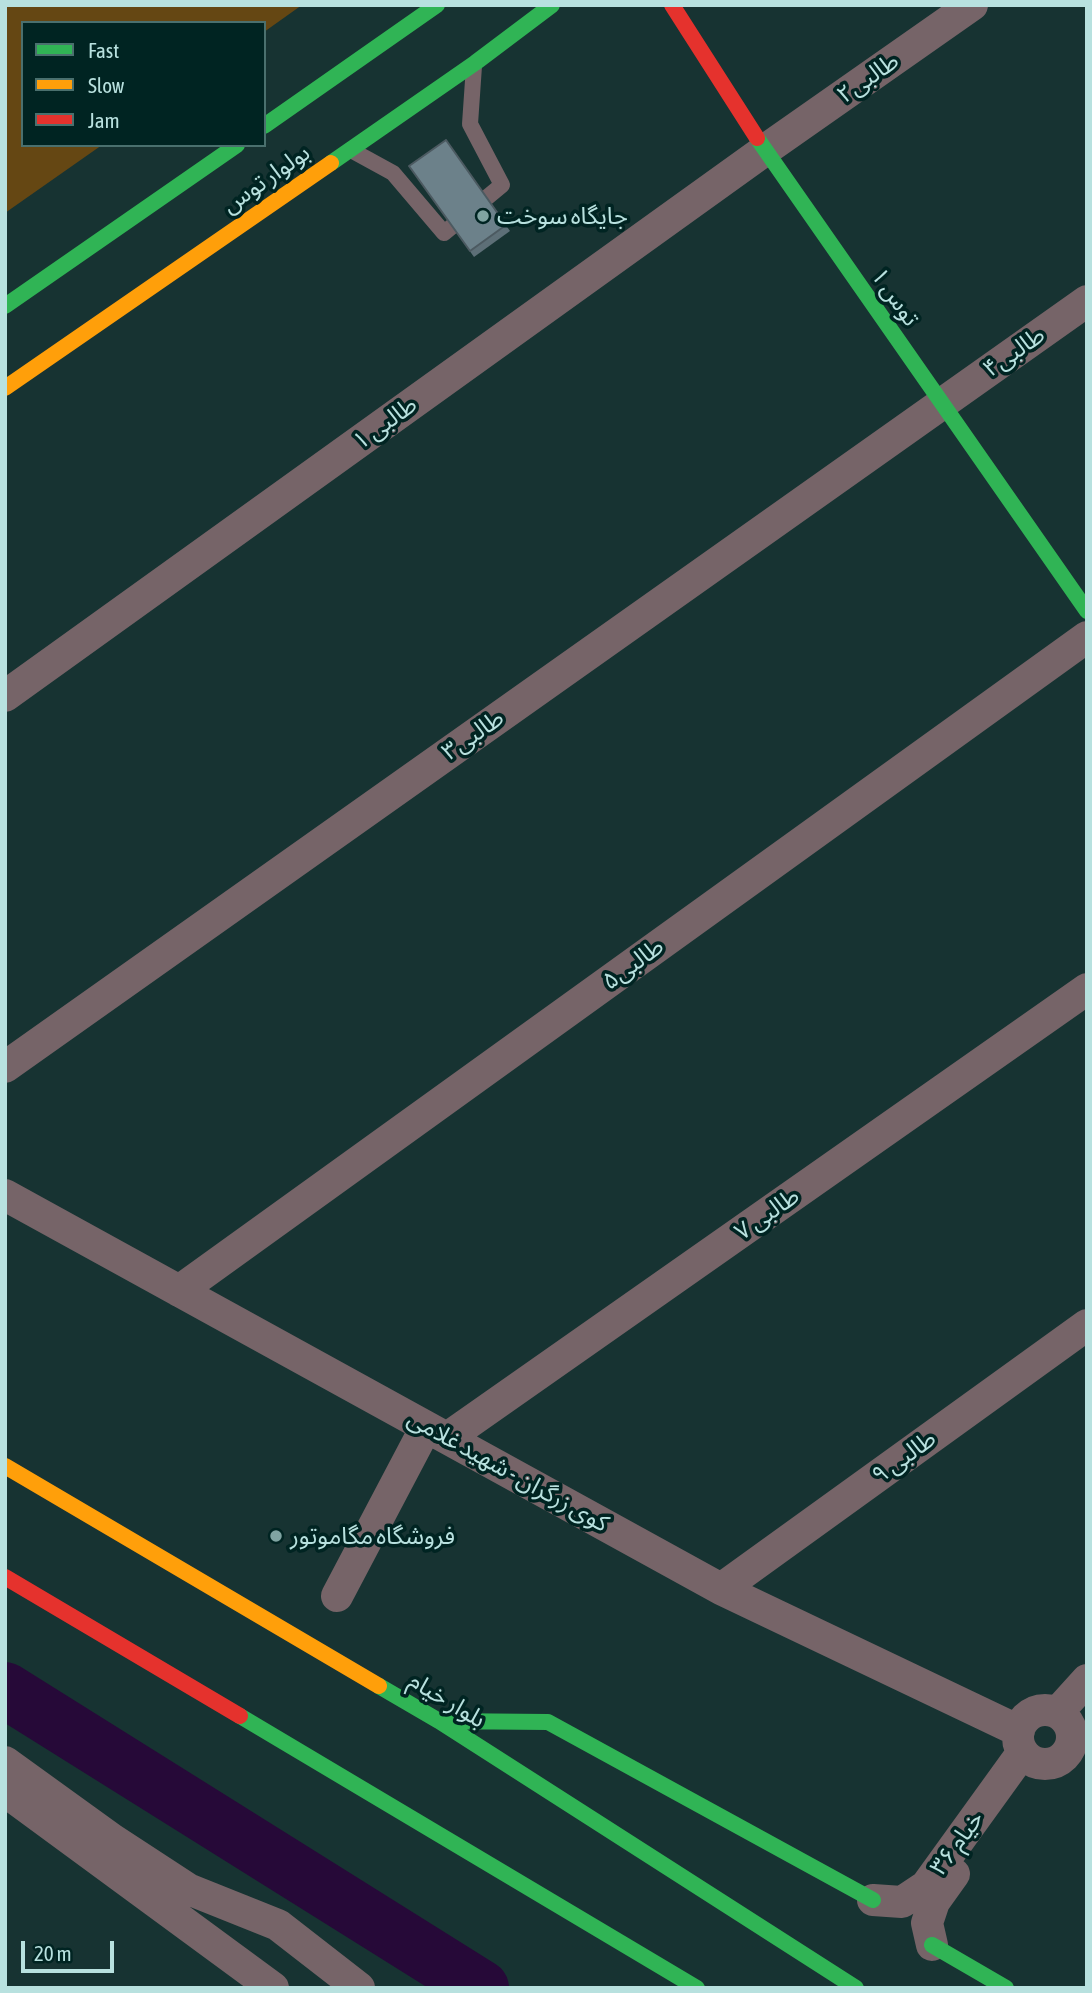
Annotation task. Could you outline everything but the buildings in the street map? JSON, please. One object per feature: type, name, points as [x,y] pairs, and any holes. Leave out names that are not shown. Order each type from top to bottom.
[{"type":"main road","name":"بولوار توس","points":[[266,125],[437,5]]},
{"type":"main road","name":"بولوار توس","points":[[5,388],[475,62],[552,5]]},
{"type":"main road","name":"توس ۱","points":[[672,5],[765,150],[1087,611]]},
{"type":"main road","name":"بولوار توس","points":[[5,306],[234,147]]},
{"type":"main road","name":"بلوار خیام","points":[[5,1466],[439,1721],[856,1988]]},
{"type":"main road","points":[[5,1577],[697,1988]]},
{"type":"main road","points":[[439,1721],[548,1722],[873,1900]]},
{"type":"main road","points":[[932,1945],[1006,1988]]},
{"type":"street","name":"طالبی۲","points":[[765,150],[972,5]]},
{"type":"street","name":"طالبی ۱","points":[[5,696],[765,150]]},
{"type":"street","name":"طالبی۴","points":[[941,403],[1087,300]]},
{"type":"street","name":"طالبی۳","points":[[5,1067],[941,403]]},
{"type":"street","name":"طالبی۵","points":[[179,1290],[1087,637]]},
{"type":"street","name":"طالبی ۷","points":[[437,1432],[1087,989]]},
{"type":"street","name":"کوی زرگران - شهید غلامی","points":[[5,1195],[722,1589],[1025,1750]]},
{"type":"street","name":"طالبی ۹","points":[[722,1589],[1087,1325]]},
{"type":"street","points":[[337,1596],[437,1432]]},
{"type":"street","points":[[1058,1712],[1087,1680]]},
{"type":"street","points":[[1046,1709],[1058,1712],[1080,1742],[1052,1764],[1025,1750],[1024,1720],[1034,1712],[1046,1709]]},
{"type":"street","name":"خیام ۳۶","points":[[873,1900],[902,1902],[926,1886],[1025,1750]]},
{"type":"street","name":"خیام ۳۶","points":[[932,1945],[927,1923],[934,1902],[1025,1750]]},
{"type":"street","points":[[5,1762],[113,1840],[188,1889],[278,1925],[359,1988]]},
{"type":"street","points":[[5,1791],[233,1973],[273,1988]]},
{"type":"lane","points":[[349,149],[393,173],[444,233],[502,185],[470,124],[475,62]]},
{"type":"shaded area","points":[[5,5],[302,5],[266,31],[266,21],[21,21],[21,147],[99,147],[5,213]]},
{"type":"waterway","points":[[5,1690],[481,1988]]},
{"type":"traffic: fast","points":[[266,125],[437,5]]},
{"type":"traffic: fast","points":[[331,163],[475,63],[552,5]]},
{"type":"traffic: fast","points":[[757,138],[1087,611]]},
{"type":"traffic: fast","points":[[5,306],[234,147]]},
{"type":"traffic: fast","points":[[379,1686],[439,1721],[856,1988]]},
{"type":"traffic: fast","points":[[240,1716],[697,1988]]},
{"type":"traffic: fast","points":[[439,1721],[548,1722],[873,1900]]},
{"type":"traffic: fast","points":[[932,1945],[1006,1988]]},
{"type":"traffic: slow","points":[[5,388],[331,163]]},
{"type":"traffic: slow","points":[[5,1466],[379,1686]]},
{"type":"traffic: jam","points":[[672,5],[757,138]]},
{"type":"traffic: jam","points":[[5,1577],[240,1716]]},
{"type":"place","name":"جایگاه سوخت","points":[[483,216]]},
{"type":"place","name":"فروشگاه مگاموتور","points":[[276,1536]]}]
